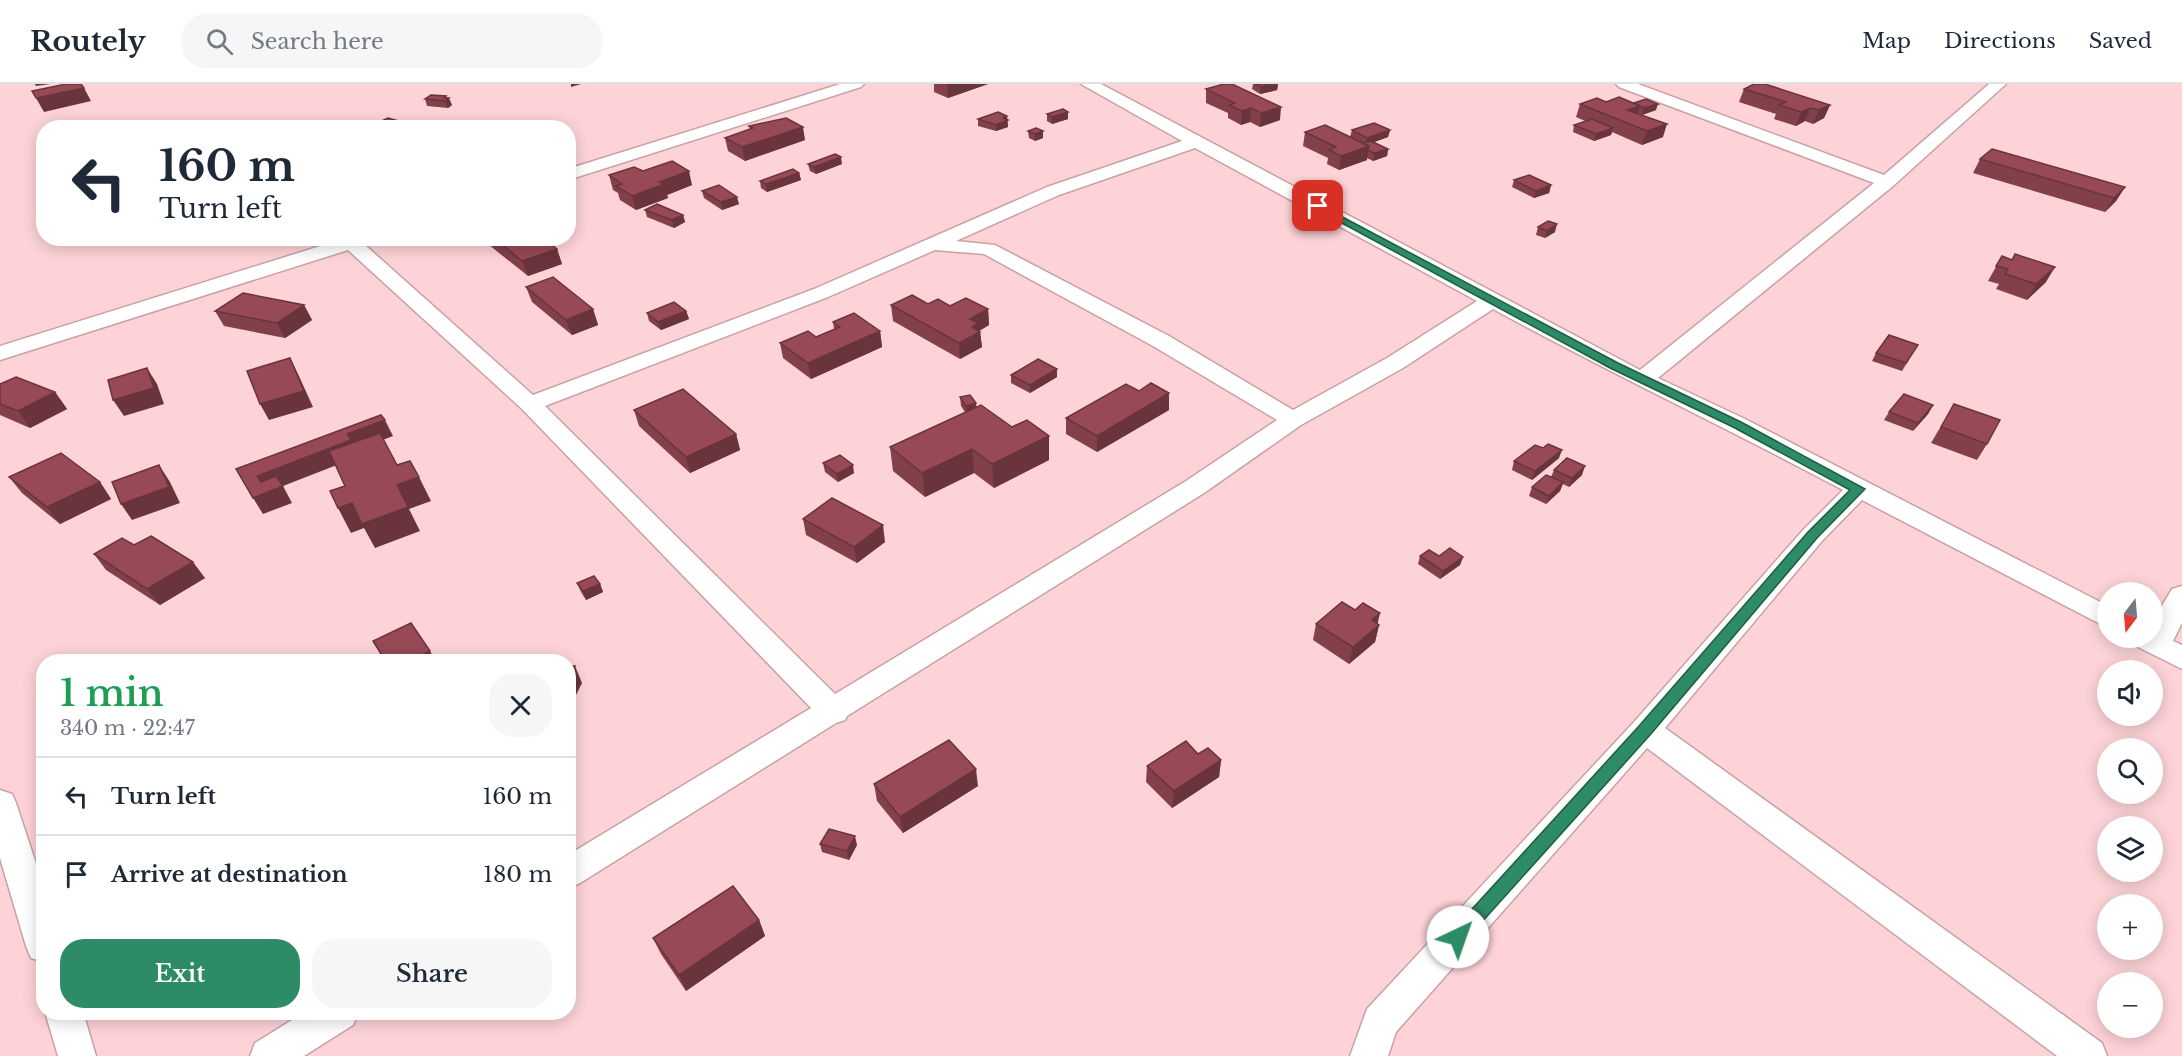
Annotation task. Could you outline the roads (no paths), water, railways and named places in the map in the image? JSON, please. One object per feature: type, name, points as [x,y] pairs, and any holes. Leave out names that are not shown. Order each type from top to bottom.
[{"type":"street","points":[[576,172],[856,84]]},
{"type":"street","points":[[1089,84],[1491,301],[1737,424],[2097,612]]},
{"type":"street","points":[[1624,84],[1887,182]]},
{"type":"street","points":[[1643,379],[1887,182],[1998,84]]},
{"type":"street","points":[[530,404],[821,293],[1064,188],[1198,141]]},
{"type":"street","points":[[986,220],[984,238],[988,249]]},
{"type":"street","points":[[0,353],[343,246]]},
{"type":"street","points":[[364,246],[530,404],[834,711]]},
{"type":"street","points":[[928,246],[988,249],[1161,341],[1293,420]]},
{"type":"street","points":[[576,868],[1195,487],[1293,420],[1395,363],[1491,301]]},
{"type":"street","points":[[1369,1056],[1380,1022],[1645,730],[1813,535],[1858,489]]},
{"type":"street","points":[[2163,641],[2182,596]]},
{"type":"street","points":[[1645,730],[2088,1056]]},
{"type":"street","points":[[0,803],[36,920]]},
{"type":"street","points":[[66,1020],[77,1056]]},
{"type":"street","points":[[269,1056],[327,1020]]}]
